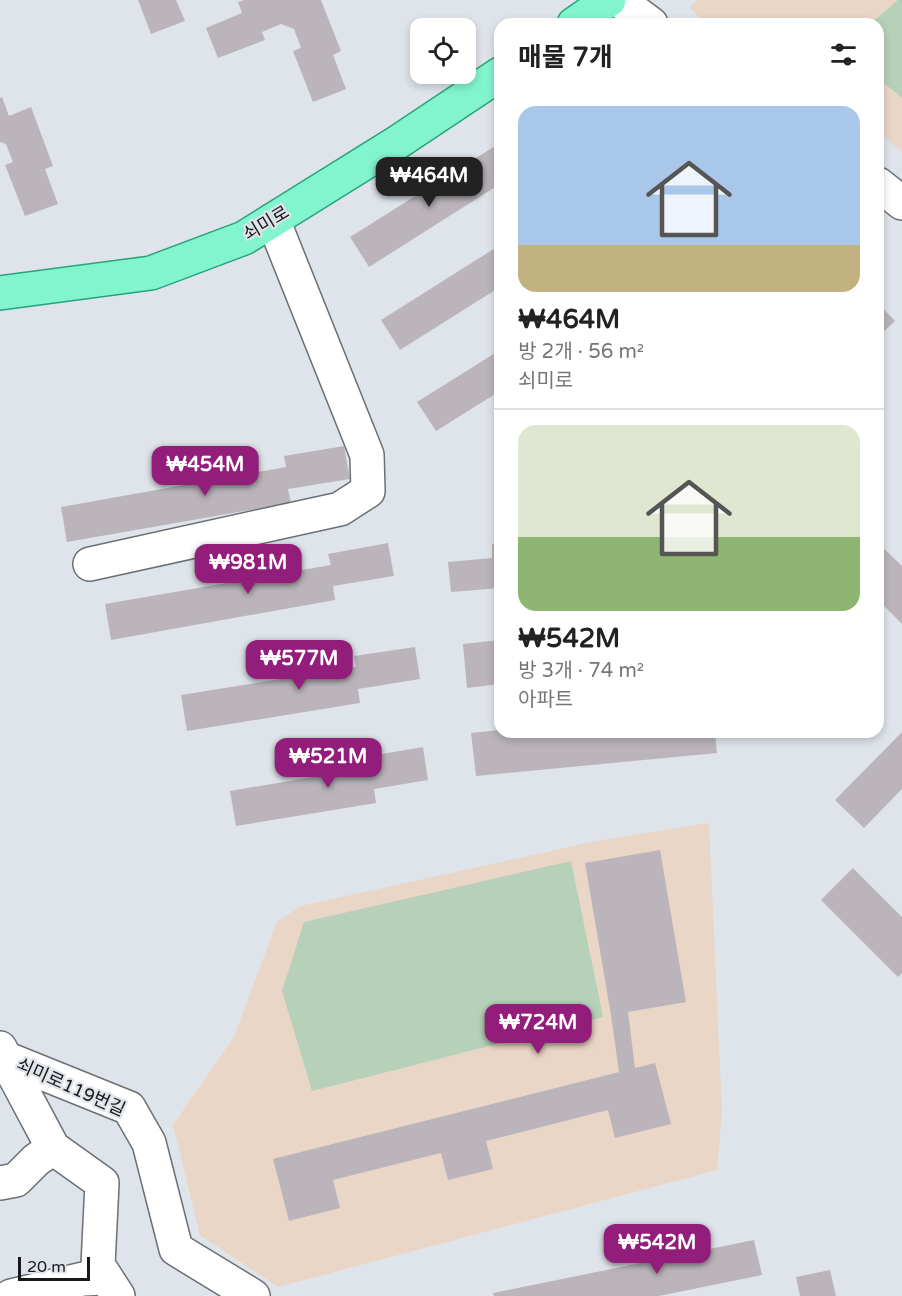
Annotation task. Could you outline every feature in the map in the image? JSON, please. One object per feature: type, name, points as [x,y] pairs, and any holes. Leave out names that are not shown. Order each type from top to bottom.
[{"type":"main road","points":[[583,18],[609,0]]},
{"type":"main road","name":"쇠미로","points":[[0,293],[151,273],[244,238],[398,142],[494,78]]},
{"type":"street","points":[[619,0],[643,18]]},
{"type":"street","points":[[884,189],[902,203]]},
{"type":"street","points":[[90,564],[340,509],[368,491],[367,455],[273,220]]},
{"type":"street","points":[[2,1053],[53,1148],[102,1183],[98,1265],[112,1287]]},
{"type":"street","name":"쇠미로119번길","points":[[2,1053],[129,1108],[149,1143],[176,1249],[253,1296]]},
{"type":"street","points":[[0,1183],[16,1180],[36,1160],[53,1148]]},
{"type":"street","points":[[11,1296],[83,1279],[112,1287]]},
{"type":"shaded area","points":[[698,0],[902,0],[902,152],[884,136],[884,18],[700,18],[689,7]]},
{"type":"shaded area","points":[[709,823],[722,1113],[717,1170],[278,1287],[200,1235],[173,1125],[234,1037],[277,922],[301,906],[596,841]]},
{"type":"green space","points":[[898,0],[902,0],[902,98],[884,83],[884,18],[877,18]]},
{"type":"green space","points":[[571,861],[603,1017],[312,1091],[282,991],[304,922]]},
{"type":"building","points":[[138,0],[176,0],[185,21],[151,34]]},
{"type":"building","points":[[244,0],[321,0],[341,51],[333,55],[346,89],[313,102],[293,51],[301,48],[294,29],[281,24],[262,32],[265,40],[218,58],[206,28],[242,13],[238,2]]},
{"type":"building","points":[[2,97],[9,116],[31,107],[53,166],[45,169],[58,204],[25,216],[5,165],[13,162],[6,144],[0,142],[0,98]]},
{"type":"building","points":[[494,147],[494,188],[369,267],[350,237]]},
{"type":"building","points":[[494,249],[494,291],[400,350],[381,320]]},
{"type":"building","points":[[884,309],[895,321],[884,331]]},
{"type":"building","points":[[494,354],[494,395],[436,431],[417,402]]},
{"type":"building","points":[[344,446],[350,479],[288,489],[291,503],[67,542],[61,507],[286,467],[284,456]]},
{"type":"building","points":[[388,543],[394,576],[333,586],[335,600],[111,640],[105,604],[331,565],[328,554]]},
{"type":"building","points":[[492,544],[494,544],[494,588],[451,592],[448,562],[492,558]]},
{"type":"building","points":[[884,549],[902,566],[902,624],[884,606]]},
{"type":"building","points":[[494,641],[494,685],[467,688],[463,644]]},
{"type":"building","points":[[415,647],[420,679],[358,689],[360,703],[187,731],[181,695],[356,667],[354,656]]},
{"type":"building","points":[[494,731],[494,738],[716,738],[717,753],[476,776],[471,733]]},
{"type":"building","points":[[902,732],[902,789],[864,828],[835,800]]},
{"type":"building","points":[[423,747],[428,780],[374,789],[376,803],[236,826],[230,791],[372,767],[370,756]]},
{"type":"building","points":[[660,850],[686,1002],[628,1012],[635,1068],[655,1063],[671,1124],[615,1138],[608,1110],[486,1141],[493,1169],[448,1180],[441,1153],[333,1180],[340,1208],[289,1221],[273,1159],[619,1072],[585,863]]},
{"type":"building","points":[[853,868],[902,917],[902,973],[898,977],[821,900]]},
{"type":"building","points":[[754,1240],[762,1275],[659,1296],[494,1296],[493,1293]]},
{"type":"building","points":[[830,1270],[836,1296],[800,1296],[796,1277]]}]
